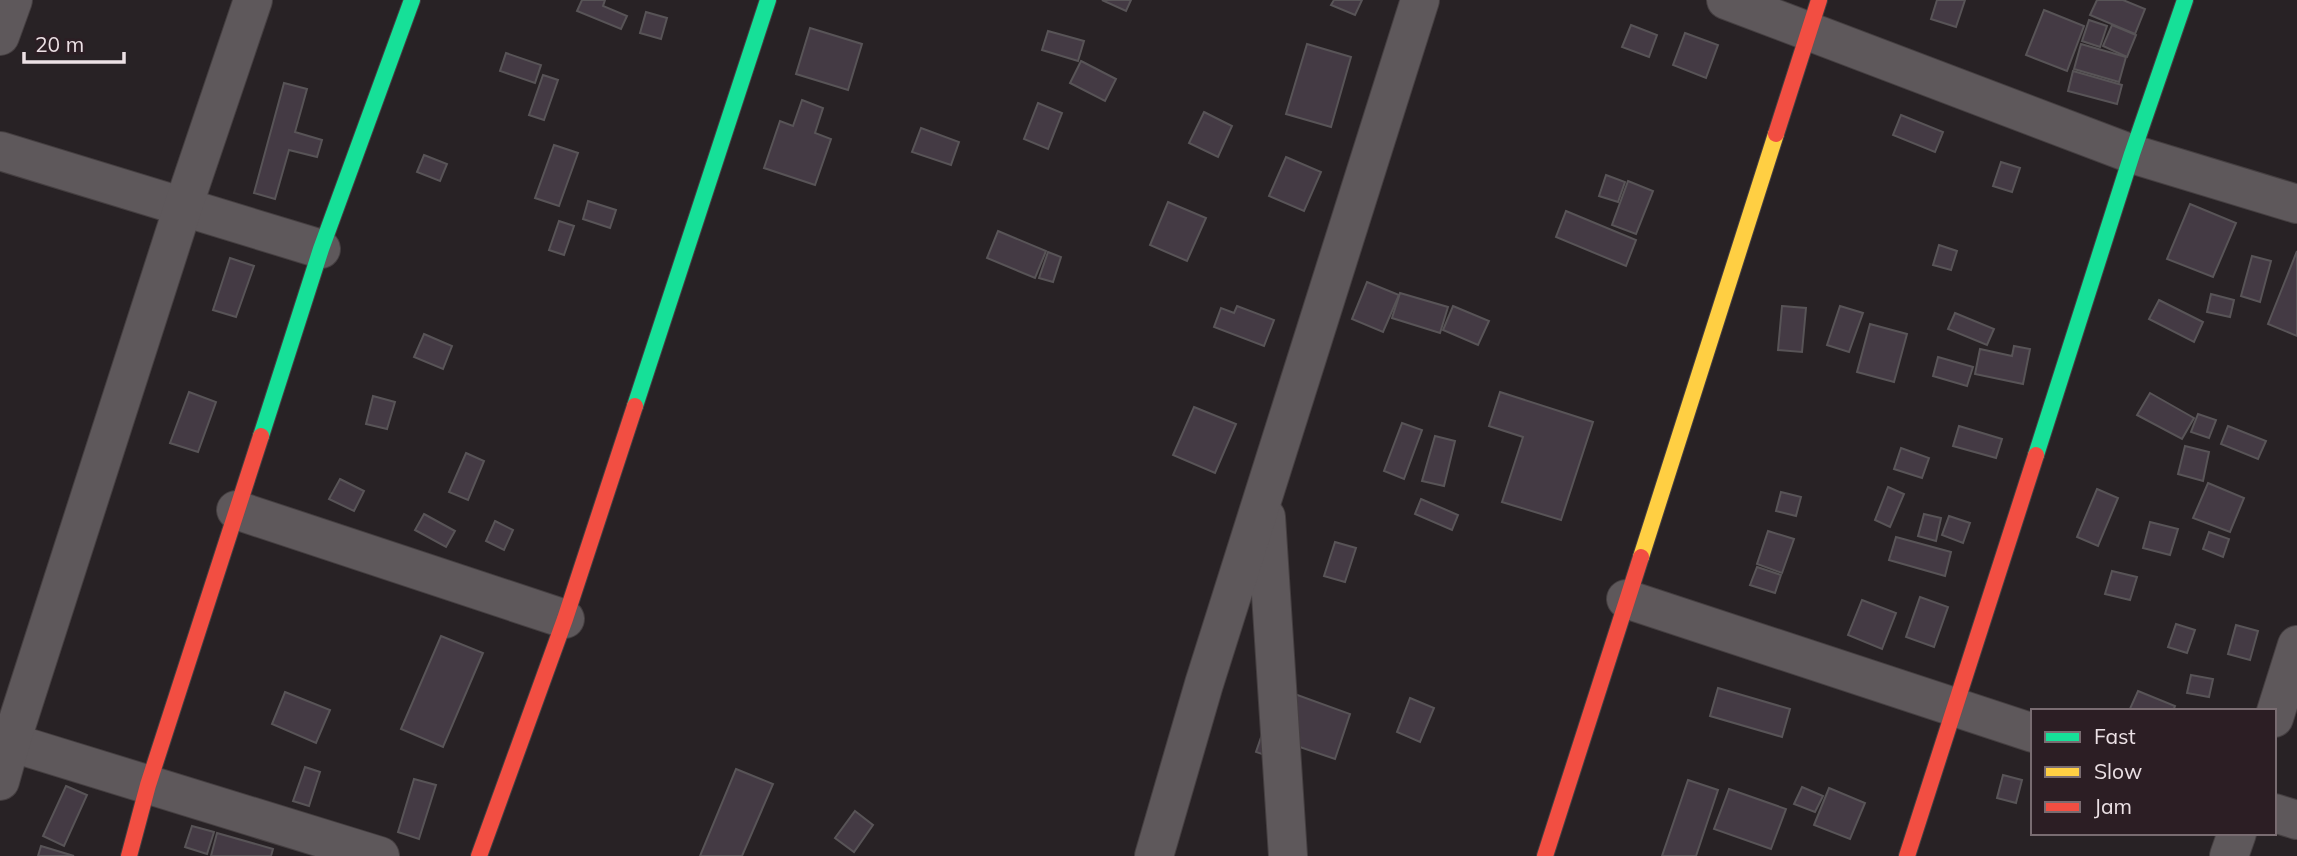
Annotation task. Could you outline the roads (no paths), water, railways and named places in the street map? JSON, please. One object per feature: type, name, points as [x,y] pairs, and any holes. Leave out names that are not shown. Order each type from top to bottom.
[{"type":"street","points":[[0,36],[13,0]]},
{"type":"street","points":[[0,781],[5,741],[253,0]]},
{"type":"street","points":[[129,856],[148,785],[321,249],[412,0]]},
{"type":"street","points":[[479,856],[565,619],[768,0]]},
{"type":"street","points":[[1154,856],[1204,684],[1420,0]]},
{"type":"street","points":[[1726,0],[1814,15],[2132,154],[2297,204]]},
{"type":"street","points":[[1907,856],[2132,154],[2185,0]]},
{"type":"street","points":[[1545,856],[1814,15]]},
{"type":"street","points":[[0,151],[321,249]]},
{"type":"street","points":[[1264,494],[1288,856]]},
{"type":"street","points":[[236,510],[565,619]]},
{"type":"street","points":[[1626,598],[2031,732]]},
{"type":"street","points":[[2276,712],[2297,645]]},
{"type":"street","points":[[5,741],[380,856]]},
{"type":"street","points":[[2276,814],[2297,820]]},
{"type":"street","points":[[2229,856],[2236,835]]}]
